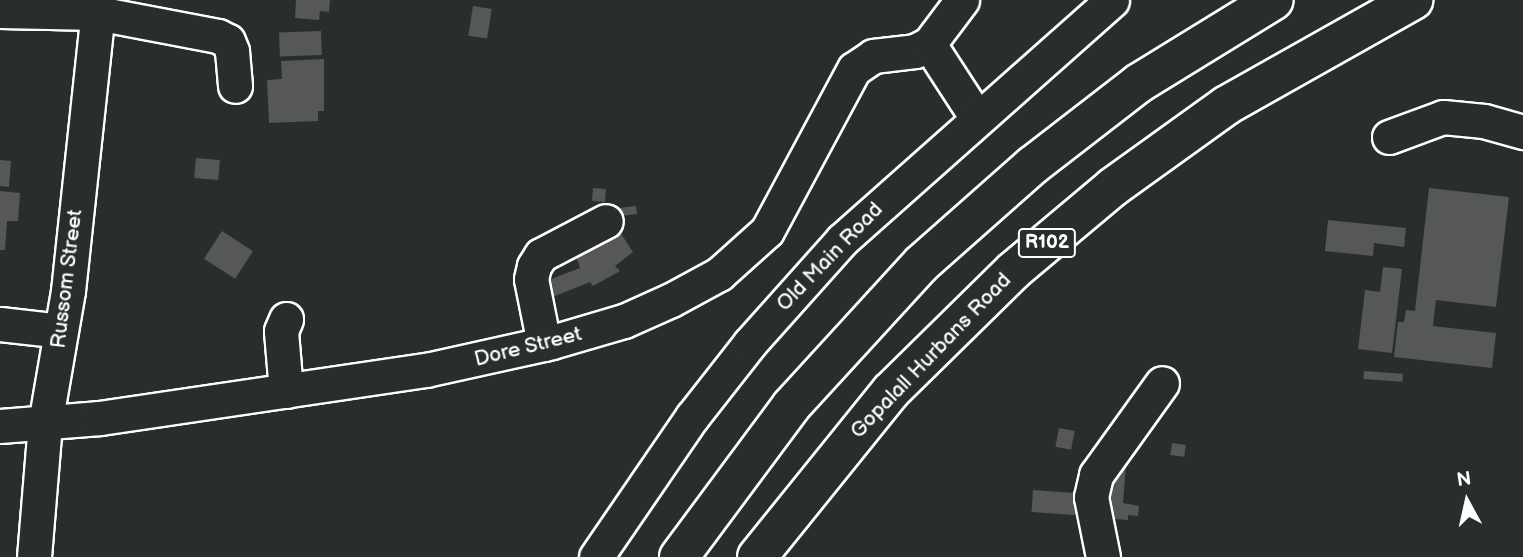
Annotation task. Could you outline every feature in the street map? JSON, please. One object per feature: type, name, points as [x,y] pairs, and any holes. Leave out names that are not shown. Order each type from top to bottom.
[{"type":"main road","points":[[679,557],[791,406],[921,264],[1033,165],[1139,83],[1274,0]]},
{"type":"main road","name":"Gopalall Hurbans Road","points":[[757,557],[891,391],[1013,271],[1113,187],[1227,105],[1407,2]]},
{"type":"street","points":[[961,0],[929,44],[976,118]]},
{"type":"street","name":"Old Main Road","points":[[596,557],[616,521],[750,343],[842,240],[976,118],[1112,0]]},
{"type":"street","points":[[0,11],[98,6],[228,41],[235,86]]},
{"type":"street","name":"Russom Street","points":[[34,557],[45,424],[61,331],[98,6]]},
{"type":"street","name":"Dore Street","points":[[0,426],[45,424],[426,370],[544,344],[624,321],[671,300],[750,250],[779,212],[854,69],[873,56],[915,51],[929,44]]},
{"type":"street","points":[[1389,137],[1443,117],[1484,121],[1523,132]]},
{"type":"street","points":[[544,344],[532,286],[534,265],[541,255],[606,221]]},
{"type":"street","points":[[286,319],[281,331],[286,391]]},
{"type":"street","points":[[0,324],[61,331]]},
{"type":"street","points":[[1103,557],[1091,497],[1096,475],[1162,383]]},
{"type":"building","points":[[296,0],[330,0],[329,12],[320,11],[319,20],[295,18]]},
{"type":"building","points":[[473,6],[492,9],[487,39],[468,36]]},
{"type":"building","points":[[321,31],[322,55],[280,56],[279,32]]},
{"type":"building","points":[[324,59],[324,111],[318,111],[318,121],[269,123],[267,80],[282,79],[281,61]]},
{"type":"building","points":[[196,158],[220,160],[218,180],[194,178]]},
{"type":"building","points":[[0,160],[11,161],[9,187],[0,186]]},
{"type":"building","points":[[593,188],[606,189],[605,202],[592,201]]},
{"type":"building","points":[[1429,188],[1509,197],[1496,307],[1436,300],[1433,326],[1496,333],[1492,368],[1394,357],[1398,322],[1404,322],[1406,310],[1415,311]]},
{"type":"building","points":[[0,191],[20,193],[18,221],[7,221],[5,250],[0,250]]},
{"type":"building","points":[[636,206],[637,214],[618,216],[617,208]]},
{"type":"building","points":[[1328,220],[1406,228],[1404,247],[1374,243],[1373,256],[1325,251]]},
{"type":"building","points":[[618,229],[633,252],[615,266],[620,271],[593,286],[590,282],[550,298],[546,281],[580,268],[575,253]]},
{"type":"building","points":[[222,231],[253,251],[235,279],[204,259]]},
{"type":"building","points":[[1383,267],[1402,269],[1392,353],[1358,349],[1365,290],[1380,292]]},
{"type":"building","points":[[1364,371],[1403,374],[1402,382],[1363,379]]},
{"type":"building","points":[[1059,428],[1075,431],[1071,450],[1055,447]]},
{"type":"building","points":[[1172,443],[1186,445],[1184,457],[1170,455]]},
{"type":"building","points":[[1107,464],[1126,465],[1123,503],[1139,506],[1138,516],[1128,515],[1128,520],[1103,518]]},
{"type":"building","points":[[1033,490],[1079,493],[1077,515],[1031,512]]}]
